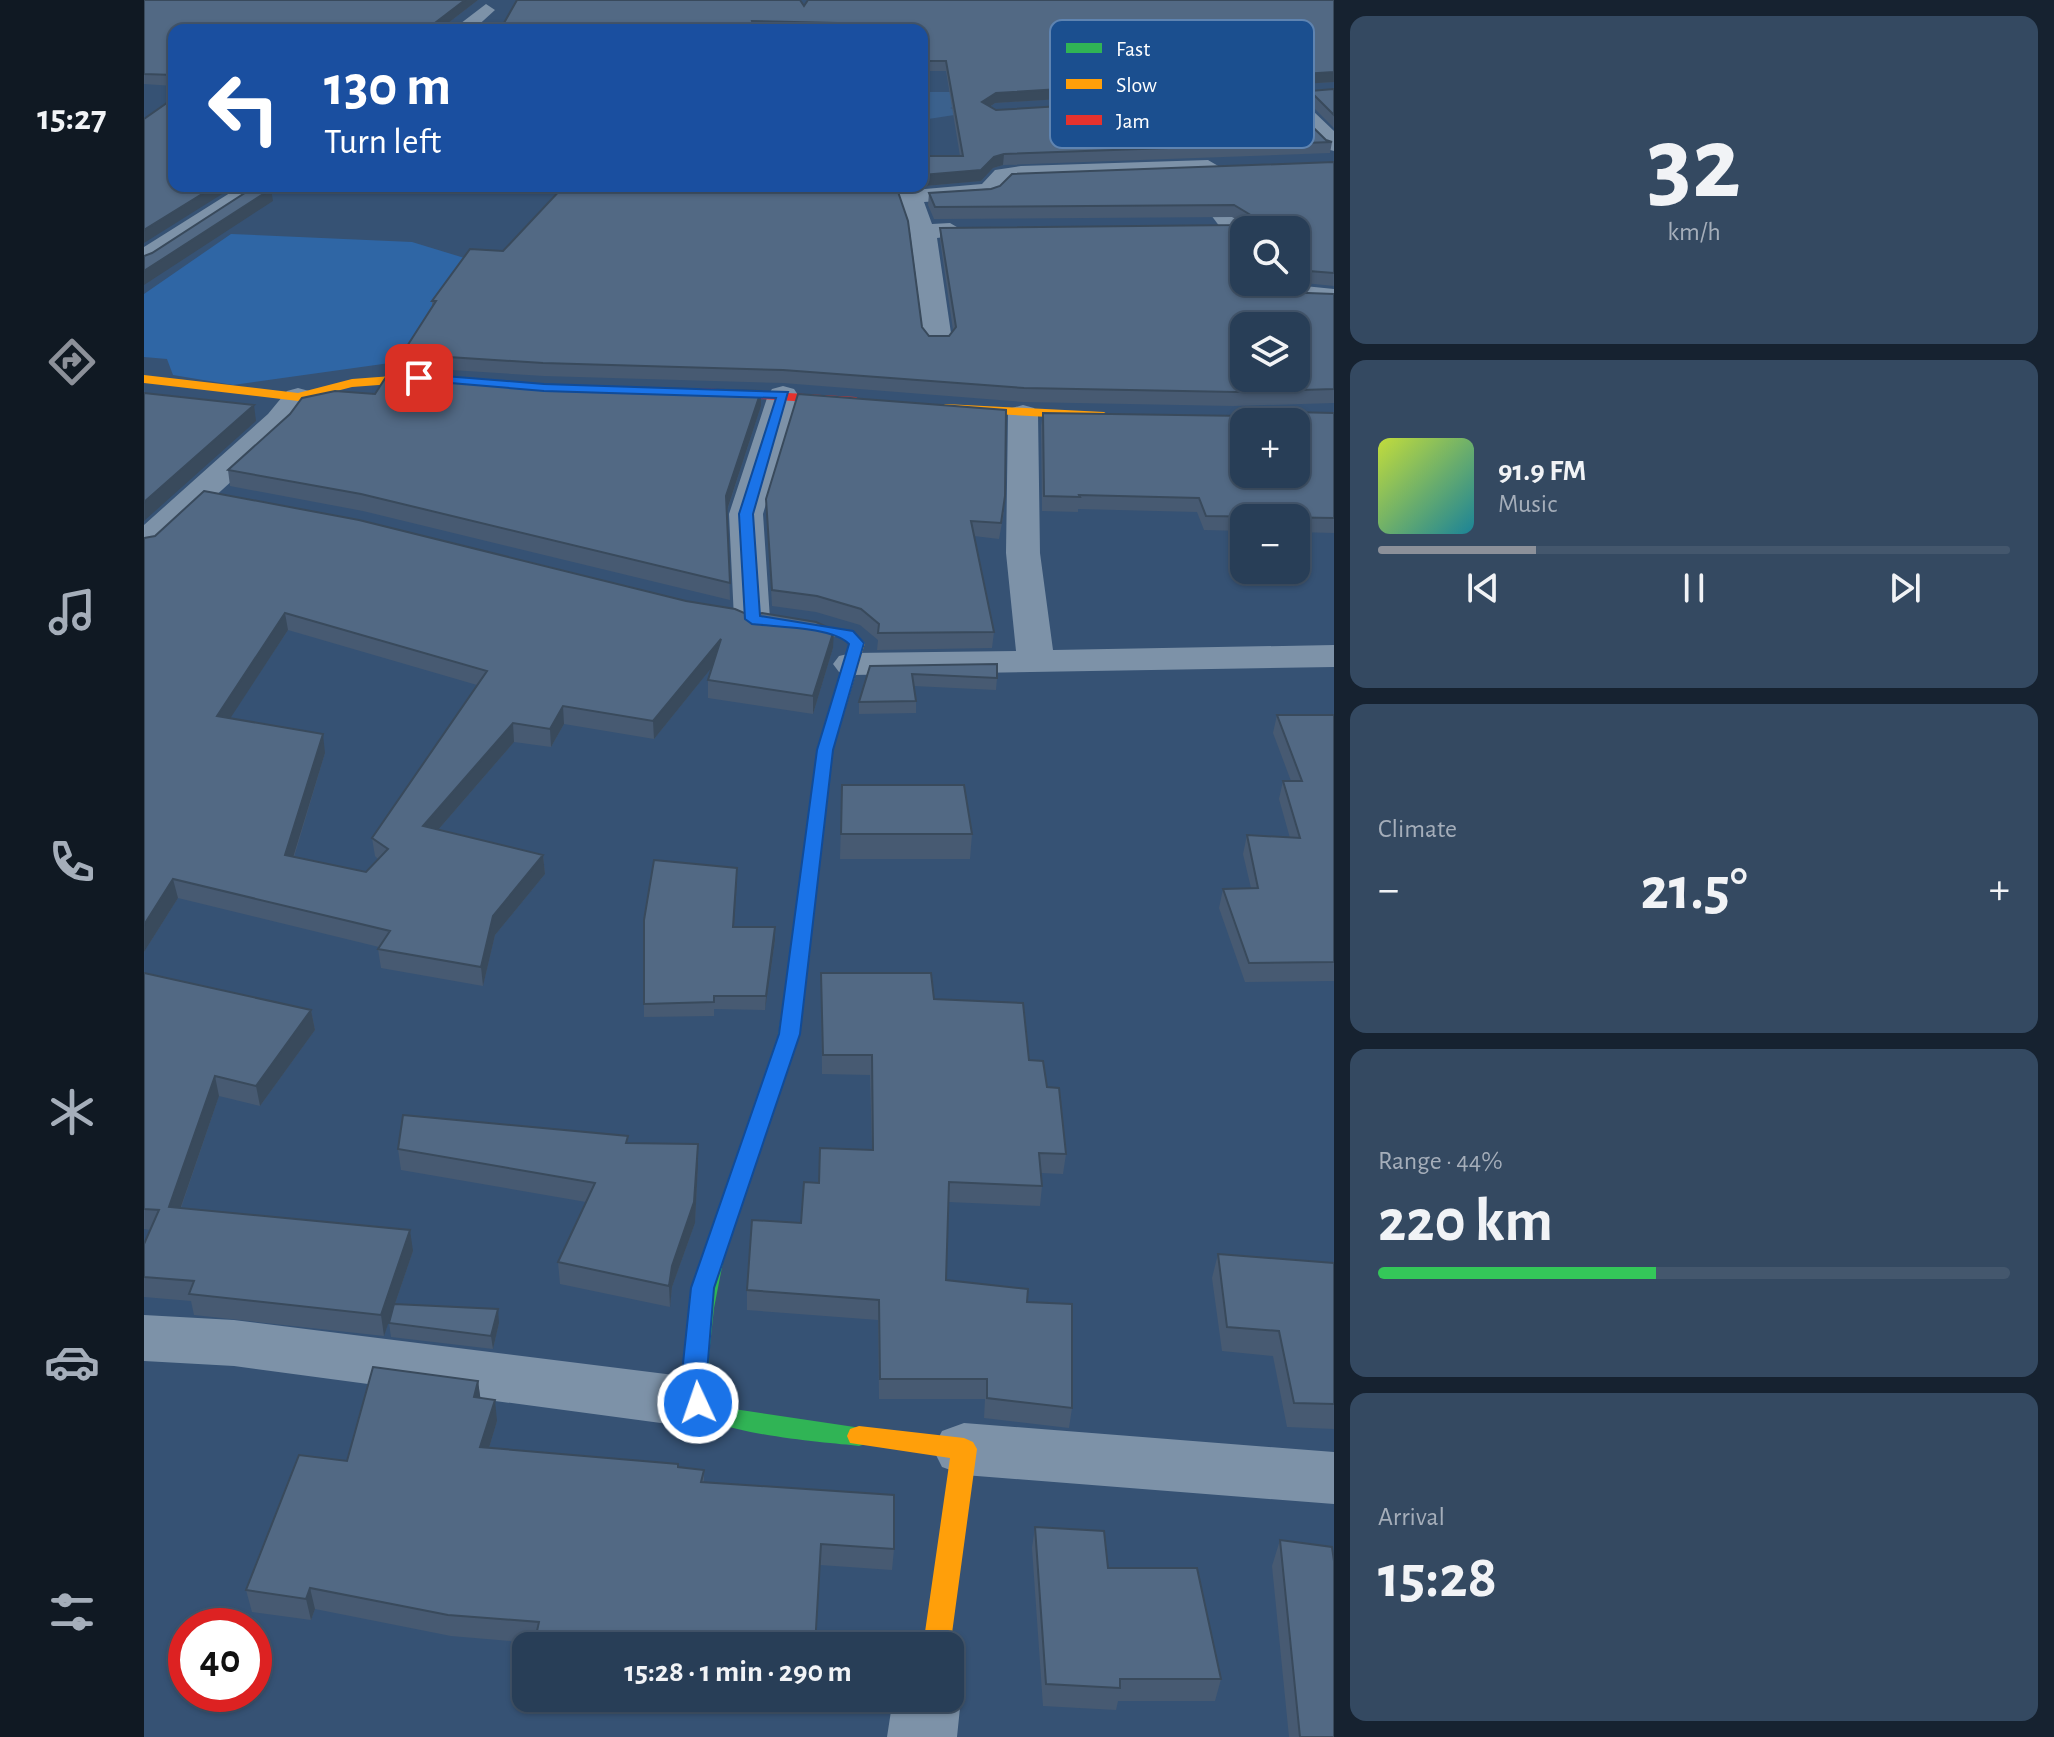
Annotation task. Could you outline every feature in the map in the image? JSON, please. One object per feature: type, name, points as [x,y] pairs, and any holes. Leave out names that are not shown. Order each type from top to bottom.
[{"type":"street","points":[[468,24],[486,10]]},
{"type":"street","points":[[1314,134],[1327,151]]},
{"type":"street","points":[[1161,148],[1188,167],[1230,223]]},
{"type":"street","points":[[938,340],[923,232],[910,196],[989,191],[1003,175],[1021,173],[1232,166]]},
{"type":"street","points":[[144,258],[248,192]]},
{"type":"street","points":[[1202,227],[1230,232]]},
{"type":"street","points":[[923,232],[981,229]]},
{"type":"street","points":[[1290,296],[1334,297]]},
{"type":"street","points":[[144,379],[298,397],[352,383],[419,378],[466,382]]},
{"type":"street","points":[[688,392],[873,402]]},
{"type":"street","points":[[698,1403],[695,1373],[703,1288],[789,1034],[825,750],[857,643],[848,634],[745,618],[746,514],[783,395]]},
{"type":"street","points":[[144,543],[215,496],[298,397]]},
{"type":"street","points":[[933,407],[1023,414],[1128,416]]},
{"type":"street","points":[[1023,414],[1023,553],[1036,662]]},
{"type":"street","points":[[852,664],[1334,656]]},
{"type":"street","points":[[144,1338],[234,1343],[698,1403],[731,1419],[964,1449],[1334,1478]]},
{"type":"street","points":[[939,1632],[964,1449]]},
{"type":"street","points":[[922,1737],[925,1712]]},
{"type":"shaded area","points":[[928,92],[959,92],[972,102],[950,108],[967,113],[928,119]]},
{"type":"shaded area","points":[[231,234],[412,242],[471,260],[397,362],[233,385],[173,375],[167,359],[144,357],[144,294]]},
{"type":"building","points":[[144,0],[465,0],[434,24],[168,24],[168,75],[144,74]]},
{"type":"building","points":[[517,0],[800,0],[804,6],[808,0],[1334,0],[1334,72],[1314,73],[1314,20],[1050,20],[1050,90],[996,93],[982,102],[996,110],[1050,107],[1050,148],[1168,148],[1004,154],[994,157],[981,170],[928,174],[928,156],[963,156],[946,61],[928,61],[928,24],[752,21],[753,24],[503,24]]},
{"type":"building","points":[[1334,89],[1334,115],[1314,95],[1314,91]]},
{"type":"building","points":[[168,102],[168,192],[205,192],[144,230],[144,119]]},
{"type":"building","points":[[1314,128],[1326,140],[1332,142],[1314,143]]},
{"type":"building","points":[[1334,162],[1334,273],[1310,271],[1310,216],[1246,216],[1249,214],[1234,205],[935,207],[929,193],[1000,186],[1012,174]]},
{"type":"building","points":[[246,192],[266,192],[144,271],[144,256]]},
{"type":"building","points":[[558,192],[898,192],[908,221],[922,327],[929,336],[949,336],[956,327],[940,228],[1230,225],[1230,296],[1334,294],[1334,389],[1310,390],[1310,312],[1230,312],[1230,392],[1024,388],[783,370],[543,363],[402,354],[436,301],[432,301],[470,249],[503,251]]},
{"type":"building","points":[[417,375],[543,385],[761,391],[726,496],[730,583],[361,494],[228,470],[290,414],[302,398],[335,391],[375,394],[386,377]]},
{"type":"building","points":[[144,393],[254,405],[144,502]]},
{"type":"building","points":[[798,394],[1006,410],[1005,496],[1001,523],[971,521],[994,632],[878,633],[879,624],[861,609],[817,596],[772,590],[766,499]]},
{"type":"building","points":[[1310,412],[1334,413],[1334,518],[1310,518],[1310,504],[1230,504],[1230,516],[1206,516],[1199,498],[1044,496],[1043,413],[1230,416],[1230,488],[1310,488]]},
{"type":"building","points":[[204,491],[359,520],[686,601],[735,609],[751,616],[762,613],[816,622],[834,630],[813,696],[708,680],[721,639],[653,721],[563,706],[550,729],[513,723],[423,826],[543,855],[493,916],[481,967],[378,949],[390,931],[173,879],[144,925],[144,538],[155,536]],"holes":[[[285,613],[487,671],[372,838],[388,849],[366,872],[285,855],[323,734],[217,716]]]},
{"type":"building","points":[[997,664],[997,678],[912,674],[916,701],[859,702],[870,666]]},
{"type":"building","points":[[1277,715],[1334,715],[1334,962],[1249,963],[1223,889],[1258,888],[1247,835],[1300,838],[1283,781],[1302,781]]},
{"type":"building","points":[[842,785],[964,785],[972,834],[841,834]]},
{"type":"building","points":[[654,860],[737,868],[733,927],[775,927],[766,996],[714,996],[714,1002],[644,1004],[644,920]]},
{"type":"building","points":[[144,973],[311,1010],[256,1086],[215,1076],[169,1207],[410,1230],[381,1315],[189,1294],[194,1281],[144,1277],[144,1244],[159,1210],[144,1209]]},
{"type":"building","points":[[821,973],[931,973],[934,999],[1023,1003],[1029,1060],[1043,1061],[1047,1087],[1059,1088],[1066,1154],[1039,1153],[1042,1186],[949,1182],[946,1280],[1028,1289],[1027,1302],[1072,1304],[1072,1408],[987,1398],[987,1379],[880,1379],[879,1300],[747,1290],[752,1220],[801,1223],[804,1182],[819,1183],[820,1148],[873,1150],[872,1055],[823,1055]]},
{"type":"building","points":[[403,1115],[628,1136],[626,1143],[698,1144],[694,1202],[672,1266],[669,1286],[558,1262],[595,1183],[398,1149]]},
{"type":"building","points":[[1218,1254],[1334,1263],[1334,1404],[1294,1403],[1279,1331],[1227,1327]]},
{"type":"building","points":[[394,1304],[498,1309],[491,1336],[389,1323]]},
{"type":"building","points":[[373,1367],[478,1381],[474,1397],[495,1400],[480,1447],[678,1464],[678,1467],[704,1470],[701,1482],[894,1495],[894,1549],[821,1544],[816,1632],[537,1632],[539,1622],[448,1615],[310,1588],[306,1599],[246,1590],[299,1455],[347,1461]]},
{"type":"building","points":[[1035,1527],[1104,1531],[1108,1568],[1197,1568],[1221,1679],[1120,1679],[1120,1688],[1046,1684]]},
{"type":"building","points":[[1280,1540],[1332,1547],[1334,1737],[1300,1737]]},
{"type":"traffic: fast","points":[[801,939],[788,1037],[712,1262],[702,1308],[697,1355],[698,1403],[731,1419],[859,1436]]},
{"type":"traffic: slow","points":[[144,379],[298,397],[352,383],[419,378],[445,380]]},
{"type":"traffic: slow","points":[[945,408],[1104,416]]},
{"type":"traffic: slow","points":[[777,622],[848,634],[857,643],[825,750],[801,939]]},
{"type":"traffic: slow","points":[[859,1436],[964,1449],[939,1632]]},
{"type":"traffic: jam","points":[[701,392],[856,401]]},
{"type":"route","points":[[419,378],[544,388],[783,395],[746,514],[752,619],[824,628],[848,634],[857,643],[825,750],[789,1034],[703,1288],[695,1373],[698,1403]]}]
